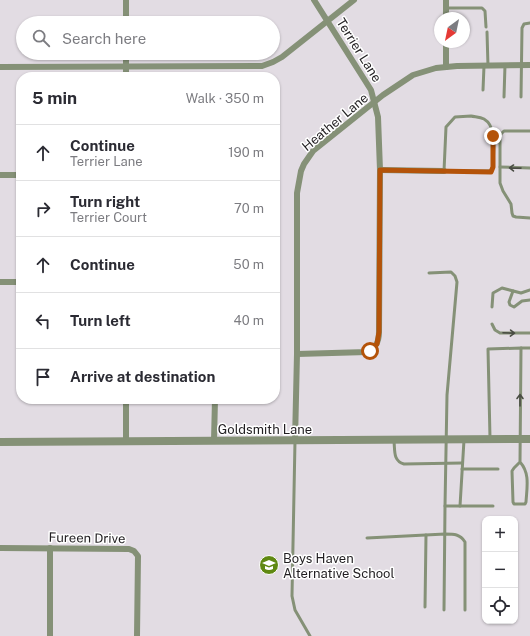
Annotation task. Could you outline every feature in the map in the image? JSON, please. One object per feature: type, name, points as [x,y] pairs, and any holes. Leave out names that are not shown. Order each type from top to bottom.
[{"type":"street","points":[[126,0],[126,16]]},
{"type":"street","name":"Terrier Lane","points":[[297,354],[367,352],[377,344],[379,332],[380,170],[379,124],[375,102],[365,79],[314,0]]},
{"type":"street","points":[[280,58],[354,0]]},
{"type":"street","points":[[446,0],[446,12]]},
{"type":"street","points":[[446,48],[446,67]]},
{"type":"street","points":[[126,60],[126,72]]},
{"type":"street","points":[[0,67],[262,66],[277,60]]},
{"type":"street","name":"Heather Lane","points":[[295,441],[297,354],[296,192],[298,177],[304,164],[313,151],[383,95],[413,75],[424,71],[446,67],[530,65]]},
{"type":"street","points":[[380,170],[444,171]]},
{"type":"street","points":[[0,175],[16,175]]},
{"type":"street","points":[[0,282],[16,282]]},
{"type":"street","points":[[126,404],[126,441]]},
{"type":"street","points":[[214,441],[215,404]]},
{"type":"street","name":"Goldsmith Lane","points":[[0,442],[530,439]]},
{"type":"street","name":"Fureen Drive","points":[[0,548],[129,549],[136,553],[138,556],[137,636]]},
{"type":"street","points":[[50,548],[50,636]]},
{"type":"lane","points":[[446,8],[482,8],[485,11],[486,27]]},
{"type":"lane","points":[[521,97],[522,28],[524,24],[530,23]]},
{"type":"lane","points":[[483,90],[486,66],[487,32]]},
{"type":"lane","points":[[504,97],[505,65]]},
{"type":"lane","points":[[471,116],[483,118],[491,126],[493,136],[493,167],[491,172],[444,171],[446,127],[455,117],[471,116]]},
{"type":"lane","points":[[530,131],[504,131],[500,138],[500,183],[511,204],[512,213],[516,217],[530,218]]},
{"type":"lane","points":[[500,167],[530,168]]},
{"type":"lane","points":[[429,273],[451,272],[455,276],[457,282],[447,395],[444,610]]},
{"type":"lane","points":[[492,307],[493,293],[502,288],[521,293],[530,290]]},
{"type":"lane","points":[[513,291],[509,302],[510,305],[514,306],[522,301],[530,300]]},
{"type":"lane","points":[[492,324],[495,330],[500,333],[530,333]]},
{"type":"lane","points":[[520,348],[520,462],[525,468],[527,474],[526,502],[525,504],[514,504],[512,502],[512,471],[520,462]]},
{"type":"lane","points":[[490,440],[488,349],[530,348]]},
{"type":"lane","points":[[394,440],[396,460],[399,463],[462,463]]},
{"type":"lane","points":[[460,506],[464,440]]},
{"type":"lane","points":[[295,441],[292,596],[295,610],[310,636]]},
{"type":"lane","points":[[462,469],[498,469]]},
{"type":"lane","points":[[445,506],[493,506]]},
{"type":"lane","points":[[367,538],[445,534],[456,534],[462,537],[465,542],[465,610]]},
{"type":"lane","points":[[425,607],[426,535]]},
{"type":"place","name":"Boys Haven Alternative School","points":[[269,565]]},
{"type":"route","points":[[370,351],[375,347],[379,340],[380,170],[491,172],[493,167],[493,136]]}]
